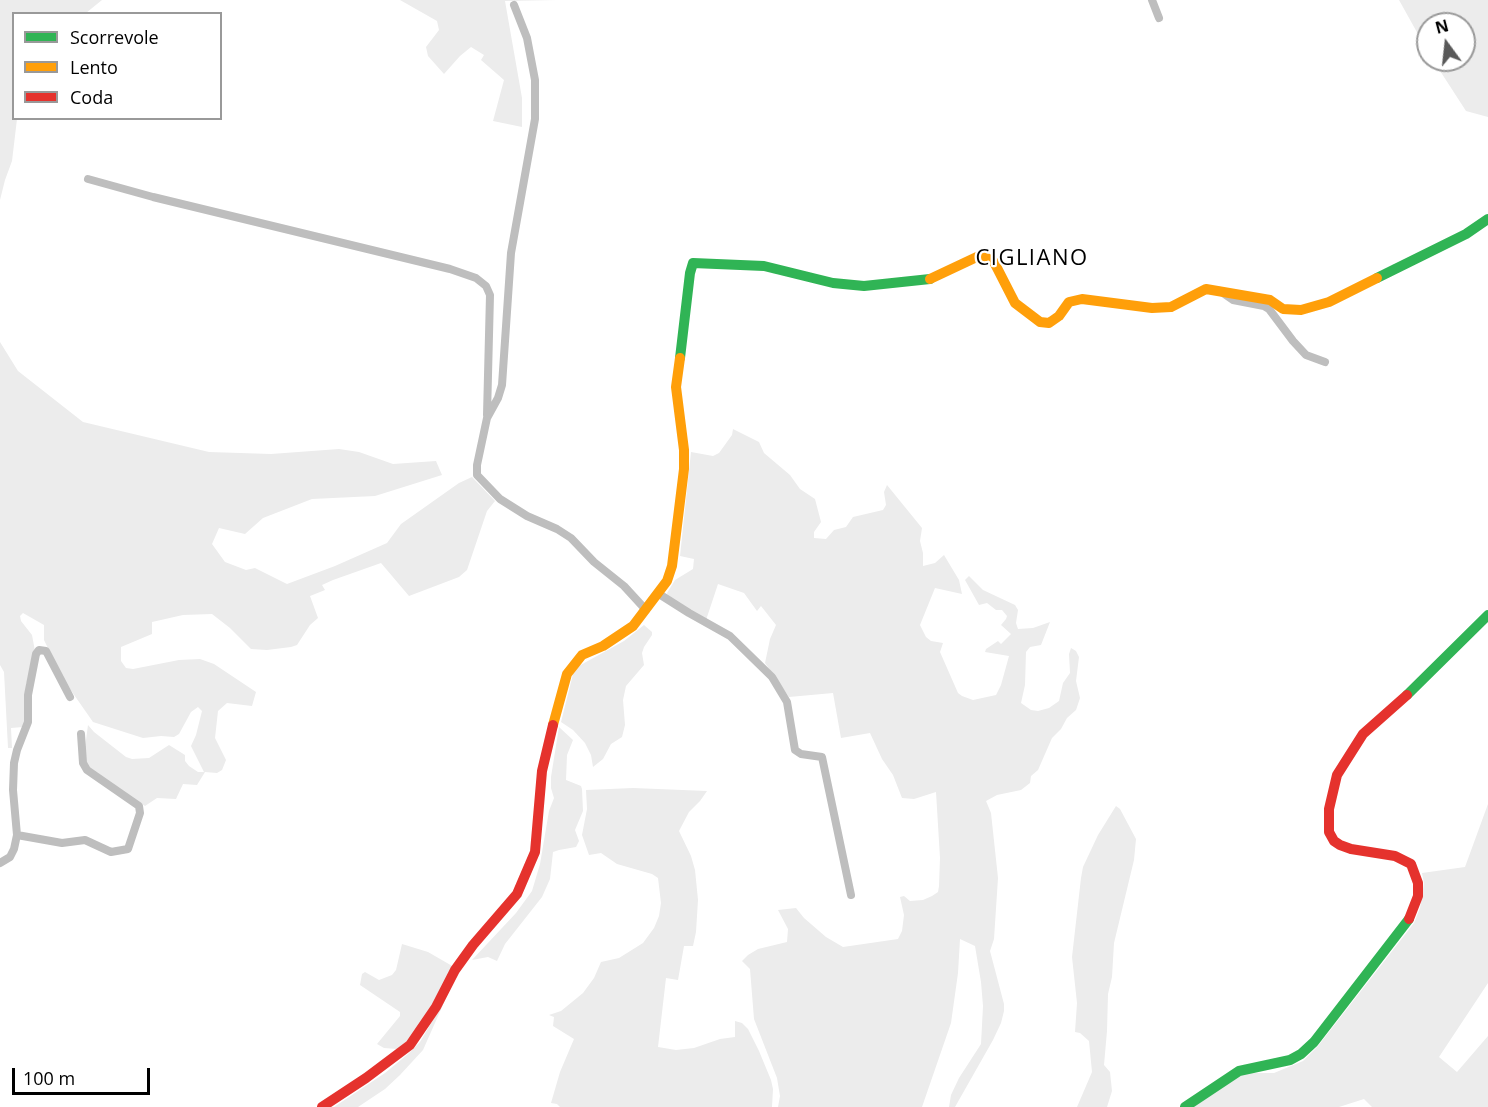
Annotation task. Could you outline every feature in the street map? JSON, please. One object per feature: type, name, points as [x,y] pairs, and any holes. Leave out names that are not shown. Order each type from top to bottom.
[{"type":"street","points":[[1152,0],[1159,18]]},
{"type":"street","points":[[487,418],[502,385],[511,253],[535,119],[535,80],[527,38],[514,5]]},
{"type":"street","points":[[88,179],[450,269],[476,279],[486,286],[490,296],[487,418],[477,475],[500,500],[571,538],[594,562],[624,586],[646,610]]},
{"type":"street","points":[[322,1107],[410,1046],[436,1008],[455,970],[473,945],[517,894],[535,852],[542,771],[561,690],[567,674],[582,655],[603,646],[633,626],[667,581],[672,566],[684,469],[684,450],[676,387],[693,263],[764,266],[848,286],[864,286],[931,279],[981,255],[994,262],[1015,303],[1040,322],[1049,323],[1069,302],[1082,299],[1152,308],[1171,307],[1206,289],[1270,300],[1283,309],[1301,310],[1329,302],[1466,234],[1488,219]]},
{"type":"street","points":[[1220,291],[1222,295],[1233,300],[1269,309],[1306,355],[1325,362]]},
{"type":"street","points":[[659,594],[689,614],[730,636],[772,677],[787,702],[795,750],[801,754],[822,757],[851,895]]},
{"type":"street","points":[[1185,1107],[1239,1071],[1280,1063],[1301,1054],[1314,1042],[1412,915],[1418,896],[1418,883],[1411,864],[1395,856],[1340,845],[1334,841],[1329,832],[1329,809],[1336,775],[1363,734],[1397,706],[1488,615]]},
{"type":"street","points":[[0,863],[10,857],[17,835],[13,800],[14,763],[28,722],[28,695],[36,654],[39,650],[46,651],[70,697]]},
{"type":"street","points":[[17,835],[62,843],[85,840],[111,852],[128,849],[141,813],[140,806],[87,770],[83,763],[81,734]]},
{"type":"shaded area","points":[[0,0],[102,0],[87,12],[12,12],[12,120],[17,120],[12,161],[0,200]]},
{"type":"shaded area","points":[[400,0],[557,0],[505,1],[522,98],[522,127],[493,121],[504,80],[481,60],[484,55],[471,47],[444,74],[428,56],[426,47],[439,30],[437,21]]},
{"type":"shaded area","points":[[1399,0],[1488,0],[1488,117],[1466,111],[1441,72],[1476,72],[1476,12],[1416,12],[1416,30]]},
{"type":"shaded area","points":[[0,342],[18,371],[83,422],[209,452],[271,454],[339,449],[359,452],[393,464],[436,461],[442,475],[375,496],[312,499],[263,518],[245,534],[219,528],[212,544],[225,562],[246,570],[255,568],[287,584],[387,543],[401,524],[459,483],[472,477],[495,501],[487,511],[467,570],[459,577],[409,596],[381,563],[333,580],[322,585],[325,590],[310,596],[318,618],[310,625],[297,645],[267,650],[251,649],[212,614],[183,615],[152,622],[152,634],[121,647],[121,661],[126,668],[133,669],[179,660],[200,659],[214,664],[256,692],[252,706],[227,703],[218,711],[215,738],[226,760],[222,770],[217,773],[205,772],[197,785],[183,784],[176,799],[157,798],[145,806],[92,771],[87,764],[84,755],[88,725],[126,757],[149,758],[169,745],[185,755],[185,761],[189,766],[198,772],[204,772],[191,746],[202,711],[198,707],[191,712],[179,734],[174,737],[143,738],[93,722],[63,679],[44,640],[44,625],[23,613],[20,616],[21,621],[32,635],[35,651],[30,681],[26,683],[26,719],[23,727],[11,728],[12,748],[8,748],[4,672],[0,665]]},
{"type":"shaded area","points":[[733,429],[759,442],[764,453],[790,475],[800,489],[815,499],[821,522],[814,532],[814,538],[826,539],[834,530],[846,527],[853,517],[883,510],[886,505],[884,492],[887,485],[922,528],[920,541],[923,566],[935,563],[944,555],[959,580],[962,594],[935,588],[920,625],[926,637],[931,641],[943,643],[940,652],[958,693],[962,696],[973,700],[996,695],[1009,656],[985,652],[998,641],[1001,644],[1011,634],[1001,625],[1007,616],[1002,610],[996,610],[987,603],[979,605],[965,580],[969,576],[983,590],[1015,605],[1018,610],[1016,623],[1018,629],[1033,628],[1050,622],[1041,645],[1030,647],[1026,652],[1025,685],[1021,703],[1031,710],[1038,711],[1049,708],[1059,701],[1063,683],[1070,673],[1071,648],[1079,657],[1076,681],[1080,698],[1076,710],[1052,738],[1038,770],[1031,776],[1030,783],[1021,790],[997,795],[986,801],[991,813],[998,878],[994,939],[990,951],[1004,1011],[993,1040],[955,1107],[949,1107],[951,1095],[981,1044],[983,1006],[975,946],[960,939],[951,1023],[922,1107],[778,1107],[780,1096],[777,1078],[754,1019],[750,969],[742,961],[758,949],[787,942],[788,929],[778,910],[796,908],[826,937],[843,947],[898,939],[902,931],[904,915],[900,897],[904,896],[910,901],[923,900],[938,892],[940,858],[936,792],[914,799],[902,798],[893,775],[882,759],[870,733],[841,738],[833,693],[789,697],[765,663],[770,639],[776,625],[761,606],[757,611],[744,593],[718,584],[706,620],[668,596],[667,593],[675,580],[693,569],[694,559],[680,556],[691,452],[713,456],[719,453],[732,435]]},
{"type":"shaded area","points":[[644,625],[652,632],[652,635],[642,653],[644,665],[626,686],[623,700],[625,725],[622,737],[611,744],[603,759],[593,767],[591,755],[585,743],[573,730],[561,722],[573,674],[577,667],[624,641]]},
{"type":"shaded area","points":[[559,727],[573,740],[567,755],[566,780],[581,786],[582,789],[583,811],[575,830],[579,841],[576,847],[553,852],[550,879],[542,897],[505,944],[497,961],[488,957],[472,960],[516,913],[532,891],[540,864],[549,811],[554,798],[551,777]]},
{"type":"shaded area","points":[[633,788],[707,791],[689,812],[679,831],[695,870],[698,900],[696,932],[693,946],[684,946],[678,980],[666,978],[658,1047],[676,1050],[694,1048],[720,1039],[735,1037],[735,1021],[742,1023],[748,1029],[771,1080],[772,1107],[560,1107],[551,1103],[560,1072],[574,1039],[553,1026],[554,1017],[549,1015],[561,1011],[583,993],[594,978],[601,962],[619,958],[643,943],[654,928],[659,916],[661,903],[658,878],[652,874],[617,864],[601,853],[589,855],[582,835],[587,809],[586,790]]},
{"type":"shaded area","points":[[1488,804],[1488,983],[1439,1057],[1457,1072],[1488,1036],[1488,1107],[1372,1107],[1364,1099],[1339,1107],[1194,1107],[1242,1073],[1274,1073],[1303,1061],[1318,1046],[1414,923],[1420,908],[1424,883],[1422,873],[1465,867]]},
{"type":"shaded area","points":[[1116,806],[1120,809],[1136,839],[1134,860],[1114,943],[1112,977],[1108,994],[1104,1065],[1110,1072],[1112,1091],[1107,1107],[1077,1107],[1092,1072],[1089,1041],[1080,1033],[1075,1032],[1077,1003],[1072,957],[1081,878],[1083,867],[1098,835]]},
{"type":"shaded area","points":[[402,944],[428,952],[454,967],[433,1006],[410,1039],[397,1049],[384,1048],[377,1044],[400,1016],[400,1012],[360,985],[362,974],[365,972],[379,980],[392,975],[396,970]]},
{"type":"shaded area","points":[[446,998],[423,1050],[400,1075],[385,1089],[358,1107],[334,1107],[385,1073],[408,1054],[420,1042]]},
{"type":"traffic: fast","points":[[1377,278],[1466,234],[1488,219]]},
{"type":"traffic: fast","points":[[680,358],[693,263],[764,266],[833,283],[864,286],[930,279]]},
{"type":"traffic: fast","points":[[1407,695],[1488,615]]},
{"type":"traffic: fast","points":[[1185,1107],[1239,1071],[1290,1060],[1301,1054],[1314,1042],[1409,919]]},
{"type":"traffic: slow","points":[[930,279],[981,255],[994,262],[1015,303],[1040,322],[1049,323],[1059,316],[1069,302],[1082,299],[1152,308],[1171,307],[1206,289],[1270,300],[1283,309],[1301,310],[1329,302],[1377,278]]},
{"type":"traffic: slow","points":[[553,725],[567,674],[582,655],[603,646],[633,626],[667,581],[672,566],[684,469],[684,450],[676,387],[680,358]]},
{"type":"traffic: jam","points":[[1407,695],[1363,734],[1337,775],[1329,809],[1329,832],[1334,841],[1340,845],[1395,856],[1411,864],[1418,883],[1418,896],[1409,919]]},
{"type":"traffic: jam","points":[[322,1107],[410,1045],[436,1007],[455,970],[473,945],[517,894],[535,852],[542,771],[553,725]]},
{"type":"district","name":"CIGLIANO","points":[[1032,259]]}]
